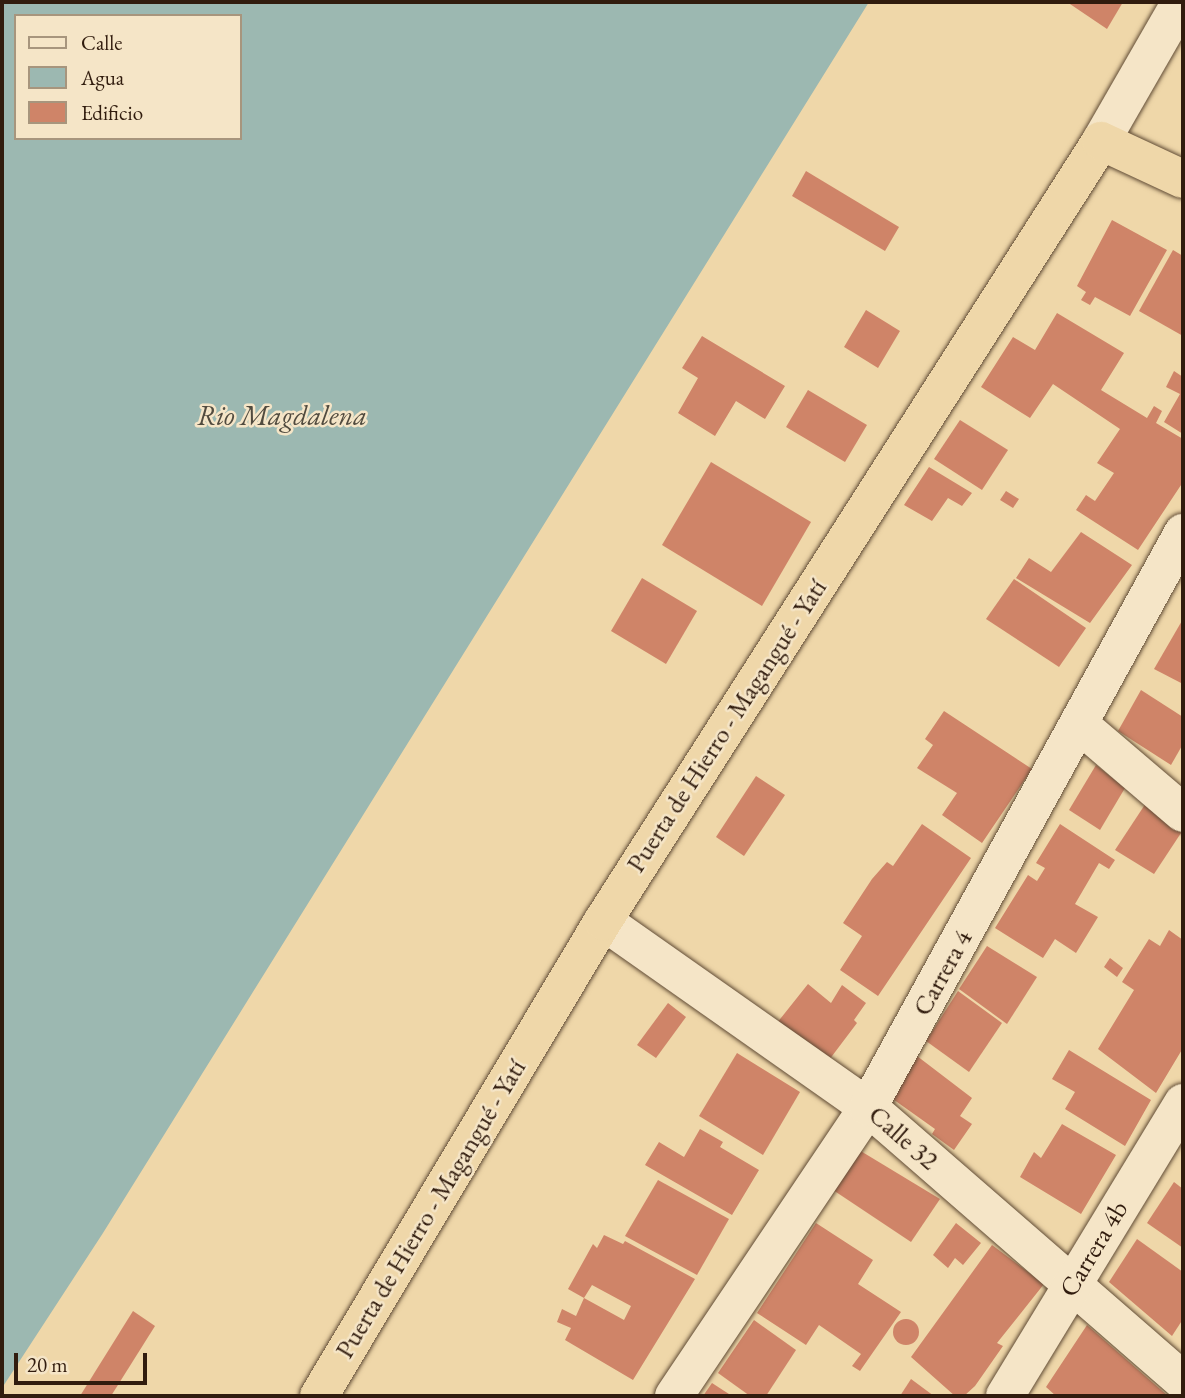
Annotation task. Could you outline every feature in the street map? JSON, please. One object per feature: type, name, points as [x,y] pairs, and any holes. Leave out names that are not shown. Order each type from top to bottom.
[{"type":"highway","points":[[1101,141],[1183,179]]},
{"type":"highway","name":"Puerta de Hierro - Magangué - Yatí","points":[[324,1394],[603,921],[1101,141]]},
{"type":"street","points":[[1101,141],[1181,2]]},
{"type":"street","name":"Carrera 4","points":[[674,1396],[868,1107],[1183,533]]},
{"type":"street","points":[[1080,725],[1183,813]]},
{"type":"street","name":"Calle 32","points":[[603,921],[868,1107],[1183,1381]]},
{"type":"street","name":"Carrera 4b","points":[[1005,1396],[1183,1103]]},
{"type":"water","name":"Rio Magdalena","points":[[2,2],[869,2],[103,1233],[2,1388]]},
{"type":"building","points":[[1067,2],[1123,2],[1107,29]]},
{"type":"building","points":[[806,171],[899,227],[885,251],[792,196]]},
{"type":"building","points":[[1112,220],[1167,250],[1130,316],[1095,297],[1090,305],[1081,300],[1086,292],[1077,286]]},
{"type":"building","points":[[1173,250],[1183,256],[1183,336],[1139,311]]},
{"type":"building","points":[[866,310],[900,331],[878,368],[844,347]]},
{"type":"building","points":[[1057,313],[1124,353],[1101,390],[1147,418],[1154,406],[1162,411],[1156,423],[1183,439],[1183,482],[1138,550],[1076,510],[1086,495],[1095,501],[1114,473],[1097,463],[1120,429],[1053,384],[1030,418],[981,387],[1013,337],[1035,350]]},
{"type":"building","points":[[702,336],[785,386],[765,419],[736,401],[715,436],[678,413],[698,378],[682,368]]},
{"type":"building","points":[[1174,371],[1183,377],[1183,434],[1164,422],[1180,394],[1166,387]]},
{"type":"building","points":[[808,390],[867,425],[845,462],[786,427]]},
{"type":"building","points":[[960,420],[1008,450],[982,490],[934,459]]},
{"type":"building","points":[[711,462],[811,522],[762,606],[662,545]]},
{"type":"building","points":[[929,467],[972,493],[962,506],[948,498],[932,521],[904,505]]},
{"type":"building","points":[[1006,491],[1019,499],[1013,508],[1000,500]]},
{"type":"building","points":[[1081,532],[1132,565],[1090,623],[1016,578],[1029,558],[1051,572]]},
{"type":"building","points":[[642,578],[697,611],[666,664],[611,631]]},
{"type":"building","points":[[1014,579],[1086,628],[1059,667],[986,619]]},
{"type":"building","points":[[1183,619],[1183,684],[1154,669]]},
{"type":"building","points":[[1141,690],[1183,717],[1183,744],[1171,765],[1118,731]]},
{"type":"building","points":[[944,711],[1032,769],[982,843],[942,815],[957,793],[917,768],[933,745],[925,739]]},
{"type":"building","points":[[1096,765],[1125,788],[1100,830],[1069,810]]},
{"type":"building","points":[[756,776],[785,795],[744,856],[716,837]]},
{"type":"building","points":[[1146,803],[1181,833],[1154,874],[1115,850]]},
{"type":"building","points":[[922,824],[971,858],[878,996],[840,970],[862,936],[843,923],[872,879],[887,862],[893,866]]},
{"type":"building","points":[[1060,824],[1115,860],[1109,869],[1099,863],[1075,904],[1098,917],[1076,953],[1055,939],[1043,958],[995,928],[1028,875],[1037,881],[1045,868],[1036,863]]},
{"type":"building","points":[[1169,930],[1183,940],[1183,1048],[1156,1093],[1098,1049],[1134,990],[1122,982],[1149,939],[1160,946]]},
{"type":"building","points":[[987,946],[1037,977],[1007,1024],[959,989]]},
{"type":"building","points":[[1110,958],[1123,968],[1117,977],[1104,967]]},
{"type":"building","points":[[808,984],[831,1003],[842,985],[866,1003],[854,1020],[857,1023],[823,1068],[773,1028]]},
{"type":"building","points":[[958,991],[1002,1023],[969,1072],[926,1041]]},
{"type":"building","points":[[668,1003],[686,1017],[656,1058],[637,1045]]},
{"type":"building","points":[[1069,1050],[1151,1100],[1125,1146],[1065,1109],[1075,1092],[1052,1079]]},
{"type":"building","points":[[737,1053],[800,1092],[763,1155],[699,1116]]},
{"type":"building","points":[[917,1056],[972,1098],[960,1116],[972,1124],[954,1150],[932,1134],[935,1129],[890,1097]]},
{"type":"building","points":[[1062,1124],[1116,1155],[1081,1214],[1020,1177],[1034,1152],[1041,1158]]},
{"type":"building","points":[[700,1129],[723,1142],[720,1147],[759,1170],[732,1215],[645,1165],[659,1142],[684,1157]]},
{"type":"building","points":[[859,1150],[940,1199],[911,1242],[833,1190]]},
{"type":"building","points":[[658,1180],[729,1219],[697,1275],[625,1236]]},
{"type":"building","points":[[1174,1182],[1183,1189],[1183,1248],[1147,1223]]},
{"type":"building","points":[[816,1223],[873,1260],[858,1284],[901,1312],[860,1371],[852,1366],[861,1354],[819,1325],[806,1345],[757,1313]]},
{"type":"building","points":[[956,1223],[981,1243],[963,1265],[955,1258],[948,1268],[933,1255]]},
{"type":"building","points":[[604,1235],[623,1244],[625,1241],[695,1279],[633,1380],[565,1340],[571,1328],[557,1322],[562,1309],[576,1316],[584,1298],[568,1289],[593,1244],[597,1248]],"holes":[[[592,1285],[631,1306],[624,1320],[584,1298]]]},
{"type":"building","points":[[1137,1239],[1183,1272],[1183,1319],[1172,1336],[1109,1282]]},
{"type":"building","points":[[992,1245],[1044,1284],[997,1343],[1003,1346],[975,1386],[964,1396],[955,1396],[911,1357]]},
{"type":"building","points":[[133,1311],[155,1326],[111,1396],[80,1396]]},
{"type":"building","points":[[906,1319],[915,1323],[919,1332],[915,1341],[906,1345],[897,1341],[893,1332],[897,1323]]},
{"type":"building","points":[[754,1320],[796,1350],[766,1396],[750,1396],[718,1373]]},
{"type":"building","points":[[1087,1325],[1168,1396],[1056,1396],[1046,1387]]},
{"type":"building","points":[[911,1379],[934,1396],[900,1396]]},
{"type":"building","points":[[712,1383],[732,1396],[703,1396]]}]
